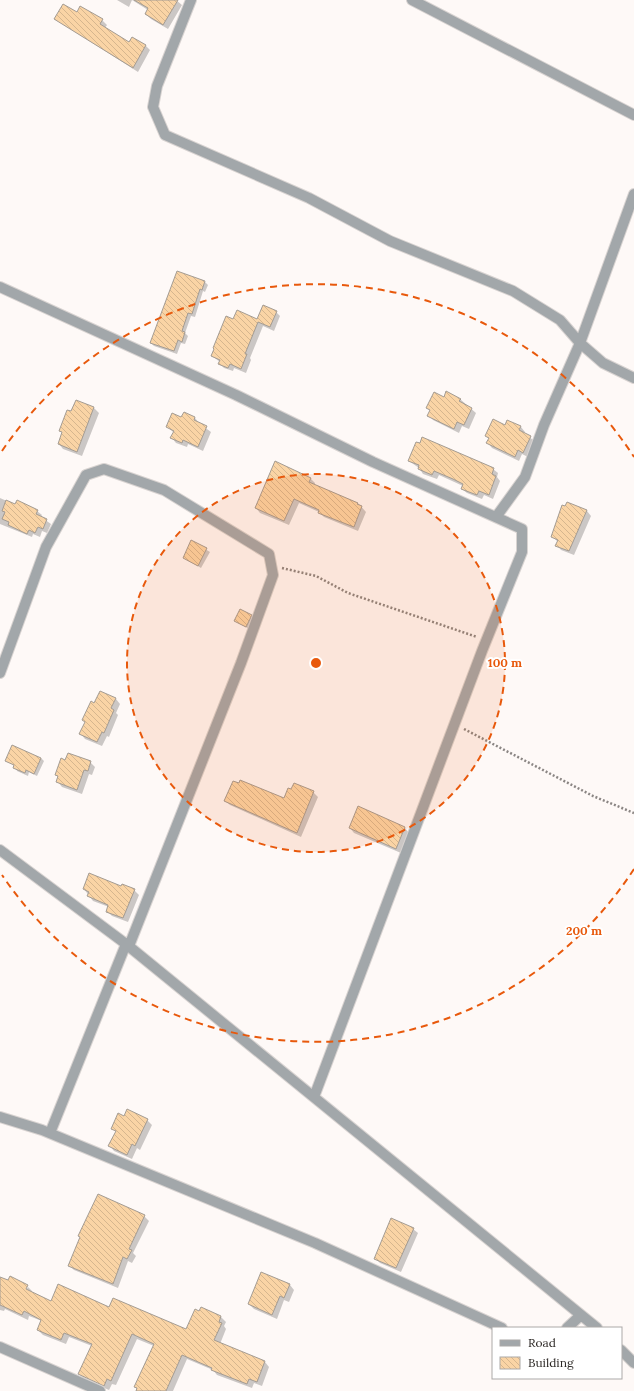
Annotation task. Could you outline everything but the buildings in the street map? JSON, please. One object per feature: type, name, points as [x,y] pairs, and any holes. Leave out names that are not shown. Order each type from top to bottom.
[{"type":"street","points":[[191,0],[157,86],[153,107],[166,135],[309,198],[390,241],[513,291],[560,320],[602,363],[634,378]]},
{"type":"street","points":[[412,0],[634,115]]},
{"type":"street","points":[[496,517],[525,477],[544,425],[580,342],[634,194]]},
{"type":"street","points":[[0,287],[236,395],[373,462],[522,529],[522,552],[487,640],[314,1097]]},
{"type":"street","points":[[0,673],[46,547],[86,475],[104,469],[164,490],[269,554],[273,575],[240,663],[128,945],[50,1133]]},
{"type":"street","points":[[0,850],[128,945],[597,1327]]},
{"type":"street","points":[[0,1117],[50,1133],[315,1242],[500,1327]]},
{"type":"street","points":[[568,1327],[581,1315]]},
{"type":"street","points":[[0,1347],[78,1386],[100,1391]]},
{"type":"street","points":[[622,1351],[634,1363]]},
{"type":"path","points":[[271,566],[316,576],[348,593],[487,640]]},
{"type":"path","points":[[455,724],[593,796],[634,813]]}]
